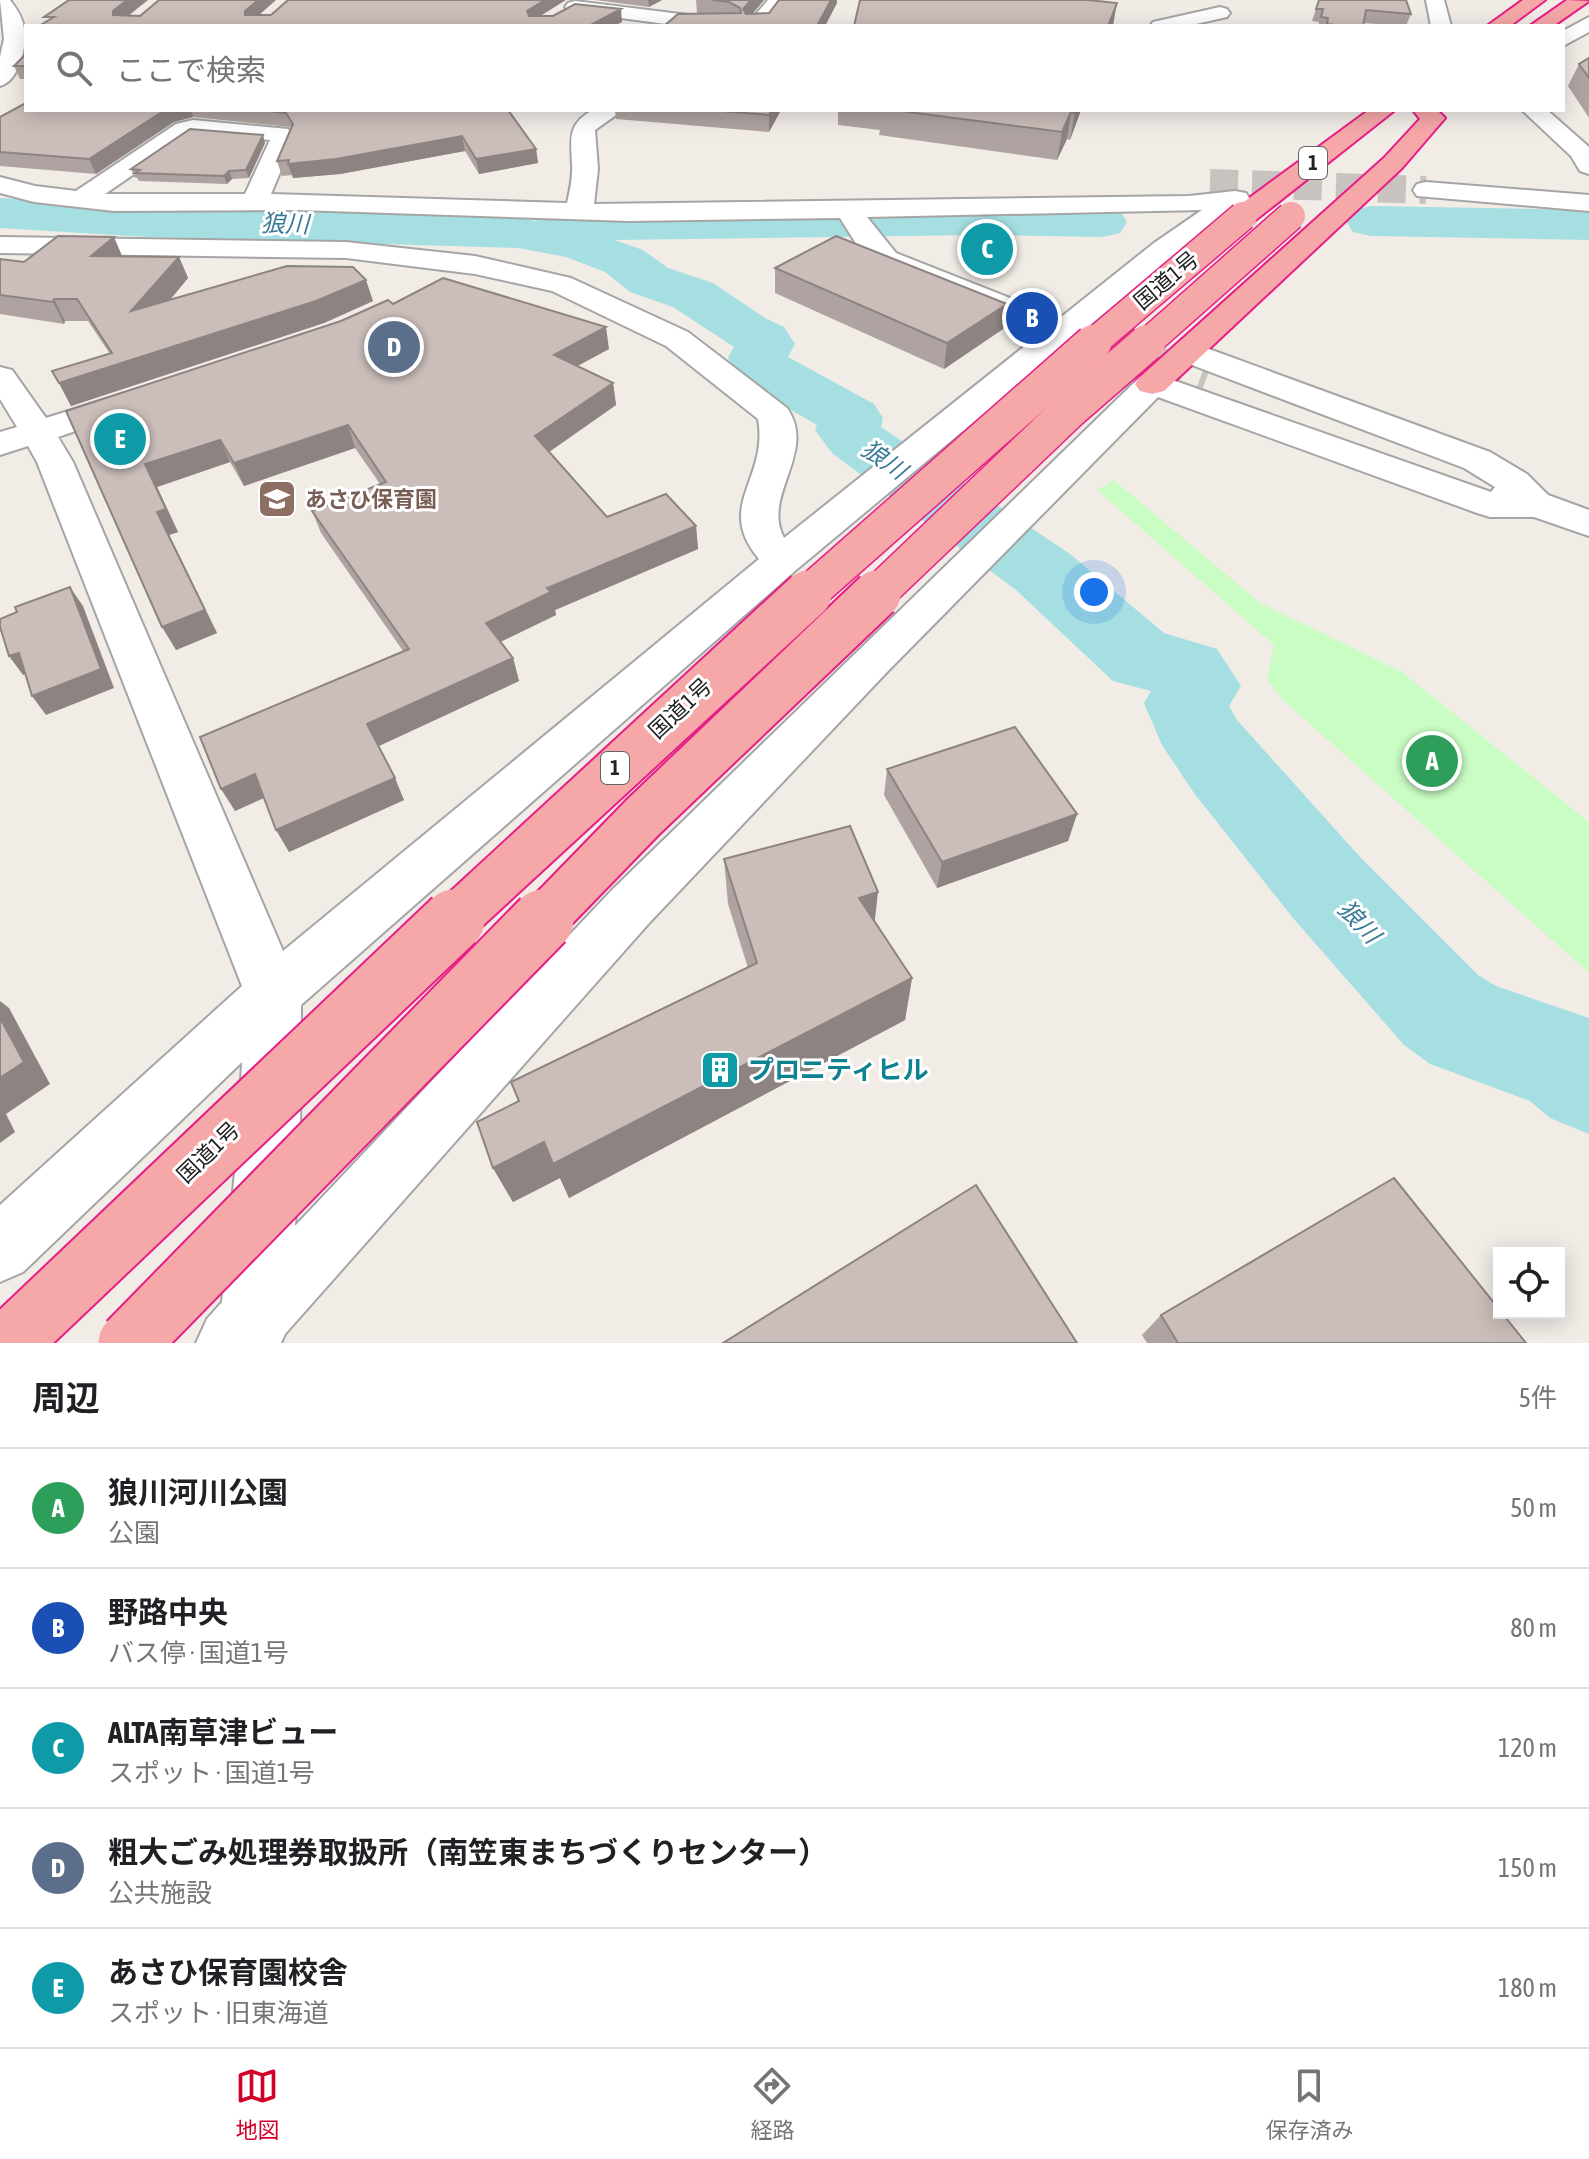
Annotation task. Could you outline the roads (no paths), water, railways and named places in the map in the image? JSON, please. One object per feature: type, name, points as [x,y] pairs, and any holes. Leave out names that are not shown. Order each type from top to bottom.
[{"type":"highway","points":[[1500,24],[1536,0]]},
{"type":"highway","points":[[1543,24],[1580,0]]},
{"type":"highway","points":[[1230,199],[1361,112]]},
{"type":"highway","name":"国道1号","points":[[9,1343],[396,971],[720,670],[1092,341],[1230,199],[1381,112]]},
{"type":"highway","name":"1","points":[[1352,168],[1422,112]]},
{"type":"highway","points":[[1181,373],[1393,163],[1433,118],[1426,112]]},
{"type":"highway","name":"国道1号","points":[[129,1343],[654,806],[1070,410],[1303,207]]},
{"type":"street","points":[[1,0],[13,20],[17,36],[4,89]]},
{"type":"street","points":[[758,24],[778,0]]},
{"type":"street","points":[[1435,0],[1441,24]]},
{"type":"street","points":[[552,20],[580,4],[715,24]]},
{"type":"street","points":[[1199,4],[1243,22]]},
{"type":"street","points":[[1169,24],[1220,13]]},
{"type":"street","points":[[1565,39],[1589,23]]},
{"type":"street","points":[[580,209],[585,165],[580,144],[582,129],[595,112]]},
{"type":"street","points":[[1535,112],[1580,152],[1589,166]]},
{"type":"street","points":[[81,199],[184,129],[193,127],[280,134],[283,137],[255,202]]},
{"type":"street","points":[[0,185],[34,194],[114,203],[255,202],[712,214],[1207,204],[1230,199]]},
{"type":"street","points":[[996,206],[1115,188],[1230,199]]},
{"type":"street","points":[[1426,190],[1589,203]]},
{"type":"street","points":[[0,1249],[273,994],[782,561],[994,385],[1230,199]]},
{"type":"street","points":[[1091,207],[1139,215],[1154,228],[1164,249]]},
{"type":"street","points":[[848,209],[865,236],[886,259],[1032,318]]},
{"type":"street","points":[[0,245],[346,250],[420,272],[475,265],[561,284],[677,339],[775,415],[780,446],[756,511],[768,548],[782,561]]},
{"type":"street","points":[[1181,373],[1589,524]]},
{"type":"street","points":[[1181,373],[1490,505],[1536,505]]},
{"type":"street","points":[[247,1335],[631,906],[872,661],[1181,373]]},
{"type":"street","points":[[0,377],[17,398],[17,438]]},
{"type":"street","points":[[17,438],[155,393]]},
{"type":"street","points":[[17,438],[55,462],[273,994],[269,1142],[247,1335]]},
{"type":"street","points":[[731,604],[872,661]]},
{"type":"waterway","name":"狼川","points":[[0,213],[147,222],[518,233],[579,244],[624,261],[649,280],[693,295],[744,330],[763,339],[765,344],[758,358],[763,368],[851,418],[848,430],[855,439],[1043,572],[1142,660],[1188,670],[1199,686],[1186,703],[1206,744],[1327,888],[1441,1010],[1468,1028],[1565,1061],[1589,1080]]},
{"type":"waterway","points":[[558,225],[977,220],[1102,222]]},
{"type":"waterway","points":[[1371,221],[1589,225]]},
{"type":"tunnel","points":[[1210,183],[1426,190]]},
{"type":"tunnel","points":[[1032,318],[1104,345]]},
{"type":"tunnel","points":[[1098,343],[1205,382]]},
{"type":"place","name":"ALTA南草津ビュー","points":[[987,249]]},
{"type":"place","name":"野路中央","points":[[1032,318]]},
{"type":"place","name":"粗大ごみ処理券取扱所（南笠東まちづくりセンター）","points":[[394,347]]},
{"type":"place","name":"あさひ保育園校舎","points":[[120,439]]},
{"type":"place","name":"あさひ保育園","points":[[277,499]]},
{"type":"place","name":"狼川河川公園","points":[[1432,761]]},
{"type":"place","name":"プロニティヒル","points":[[720,1070]]}]
